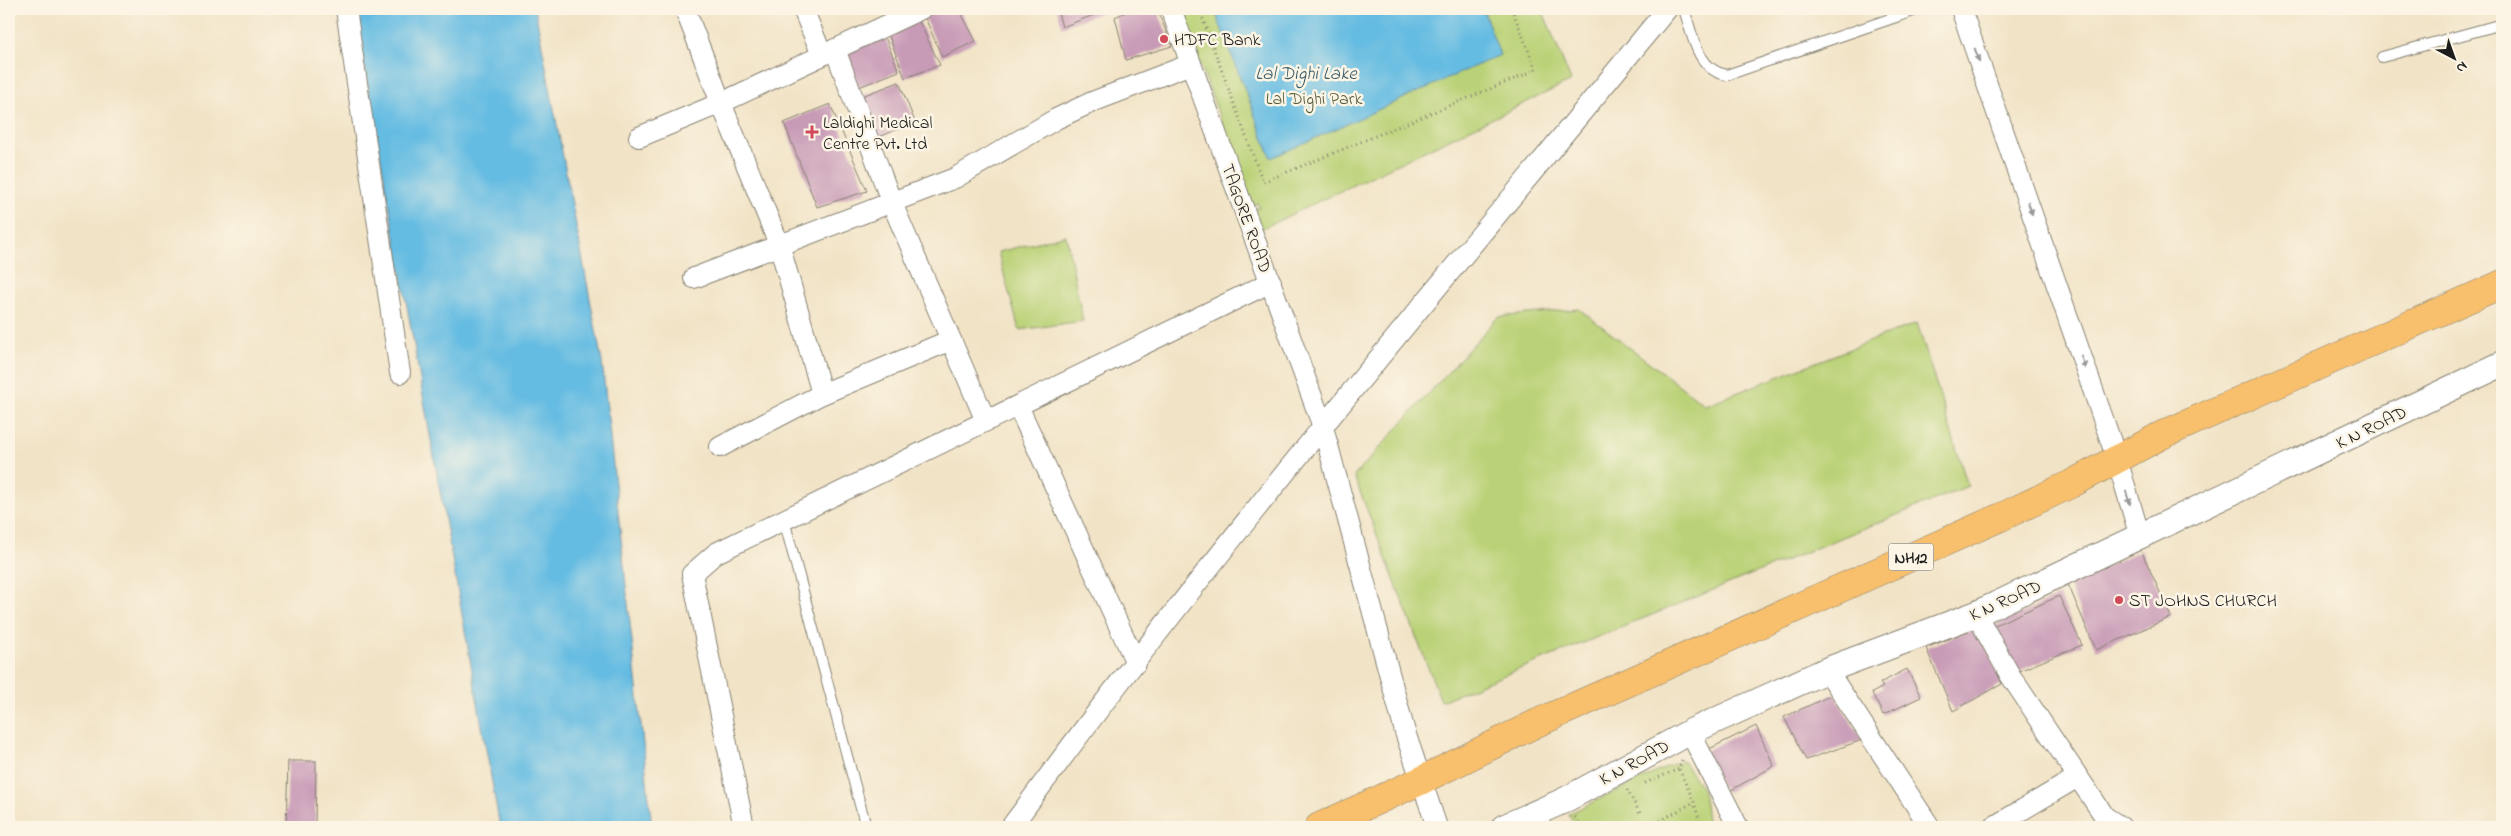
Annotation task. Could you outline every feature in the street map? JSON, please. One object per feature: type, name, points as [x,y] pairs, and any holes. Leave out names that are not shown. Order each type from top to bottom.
[{"type":"main road","name":"NH12","points":[[1319,827],[1420,781],[1537,723],[2001,517],[2071,484],[2162,435],[2502,284]]},
{"type":"street","points":[[346,9],[400,373]]},
{"type":"street","points":[[685,9],[779,244],[822,394]]},
{"type":"street","points":[[803,9],[828,52],[986,422]]},
{"type":"street","points":[[639,137],[721,103],[921,9]]},
{"type":"street","name":"TAGORE ROAD","points":[[1171,9],[1323,427],[1420,781],[1437,827]]},
{"type":"street","points":[[1011,827],[1103,701],[1136,663],[1323,427],[1667,9]]},
{"type":"street","points":[[1960,9],[2117,459],[2140,537]]},
{"type":"street","points":[[694,278],[955,178],[1056,119],[1092,102],[1191,64]]},
{"type":"street","points":[[744,827],[692,574],[716,553],[1271,282]]},
{"type":"street","points":[[720,447],[822,394],[951,340]]},
{"type":"street","name":"K N ROAD","points":[[1504,827],[1562,801],[1690,732],[1827,670],[1976,614],[2502,364]]},
{"type":"street","points":[[1018,406],[1136,663]]},
{"type":"street","points":[[1976,614],[2010,675],[2078,777],[2105,816],[2121,827]]},
{"type":"street","points":[[1827,670],[1930,827]]},
{"type":"street","points":[[1690,732],[1738,827]]},
{"type":"street","points":[[1993,827],[2078,777]]},
{"type":"lane","points":[[1684,9],[1706,66],[1718,74],[1727,76],[1919,9]]},
{"type":"lane","points":[[2382,57],[2502,24]]},
{"type":"lane","points":[[784,520],[866,827]]},
{"type":"path","points":[[1199,9],[1264,182],[1536,70],[1512,9]]},
{"type":"path","points":[[1690,732],[1679,769],[1694,802],[1701,827]]},
{"type":"path","points":[[1644,784],[1679,769]]},
{"type":"path","points":[[1635,787],[1626,791],[1641,815]]},
{"type":"path","points":[[1660,821],[1694,802]]},
{"type":"green space","name":"Lal Dighi Park","points":[[1180,9],[1542,9],[1571,81],[1261,229],[1253,210],[1259,207],[1257,203],[1252,205]]},
{"type":"green space","points":[[1066,235],[1083,321],[1019,330],[998,252]]},
{"type":"green space","points":[[1579,309],[1705,405],[1917,323],[1968,486],[1441,701],[1354,476],[1498,317]]},
{"type":"green space","points":[[1682,760],[1703,790],[1708,827],[1578,827],[1568,814]]},
{"type":"water","points":[[354,9],[535,9],[602,362],[652,827],[500,827]]},
{"type":"water","name":"Lal Dighi Lake","points":[[1214,9],[1483,9],[1500,55],[1271,158]]},
{"type":"building","points":[[932,9],[959,9],[976,41],[942,57],[923,13]]},
{"type":"building","points":[[1057,9],[1110,9],[1062,27]]},
{"type":"building","points":[[1132,9],[1157,9],[1172,46],[1126,60],[1115,17]]},
{"type":"building","points":[[917,17],[940,65],[905,78],[887,31]]},
{"type":"building","points":[[884,35],[899,71],[859,87],[845,51]]},
{"type":"building","points":[[899,82],[915,122],[865,143],[854,99]]},
{"type":"building","points":[[830,104],[867,191],[817,207],[784,123]]},
{"type":"building","name":"ST JOHNS CHURCH","points":[[2141,550],[2171,617],[2096,650],[2068,584]]},
{"type":"building","points":[[2059,596],[2082,645],[2014,673],[1993,626]]},
{"type":"building","points":[[1978,627],[2002,684],[1953,711],[1926,648]]},
{"type":"building","points":[[1907,669],[1921,697],[1883,715],[1872,693],[1883,687],[1880,683]]},
{"type":"building","points":[[1834,694],[1862,740],[1806,760],[1784,717]]},
{"type":"building","points":[[1756,726],[1774,766],[1726,793],[1703,752]]},
{"type":"building","points":[[288,761],[316,761],[315,827],[286,827]]},
{"type":"place","name":"HDFC Bank","points":[[1164,39]]},
{"type":"place","name":"Laldighi Medical Centre Pvt. Ltd","points":[[812,132]]},
{"type":"place","name":"ST JOHNS CHURCH","points":[[2119,600]]}]
